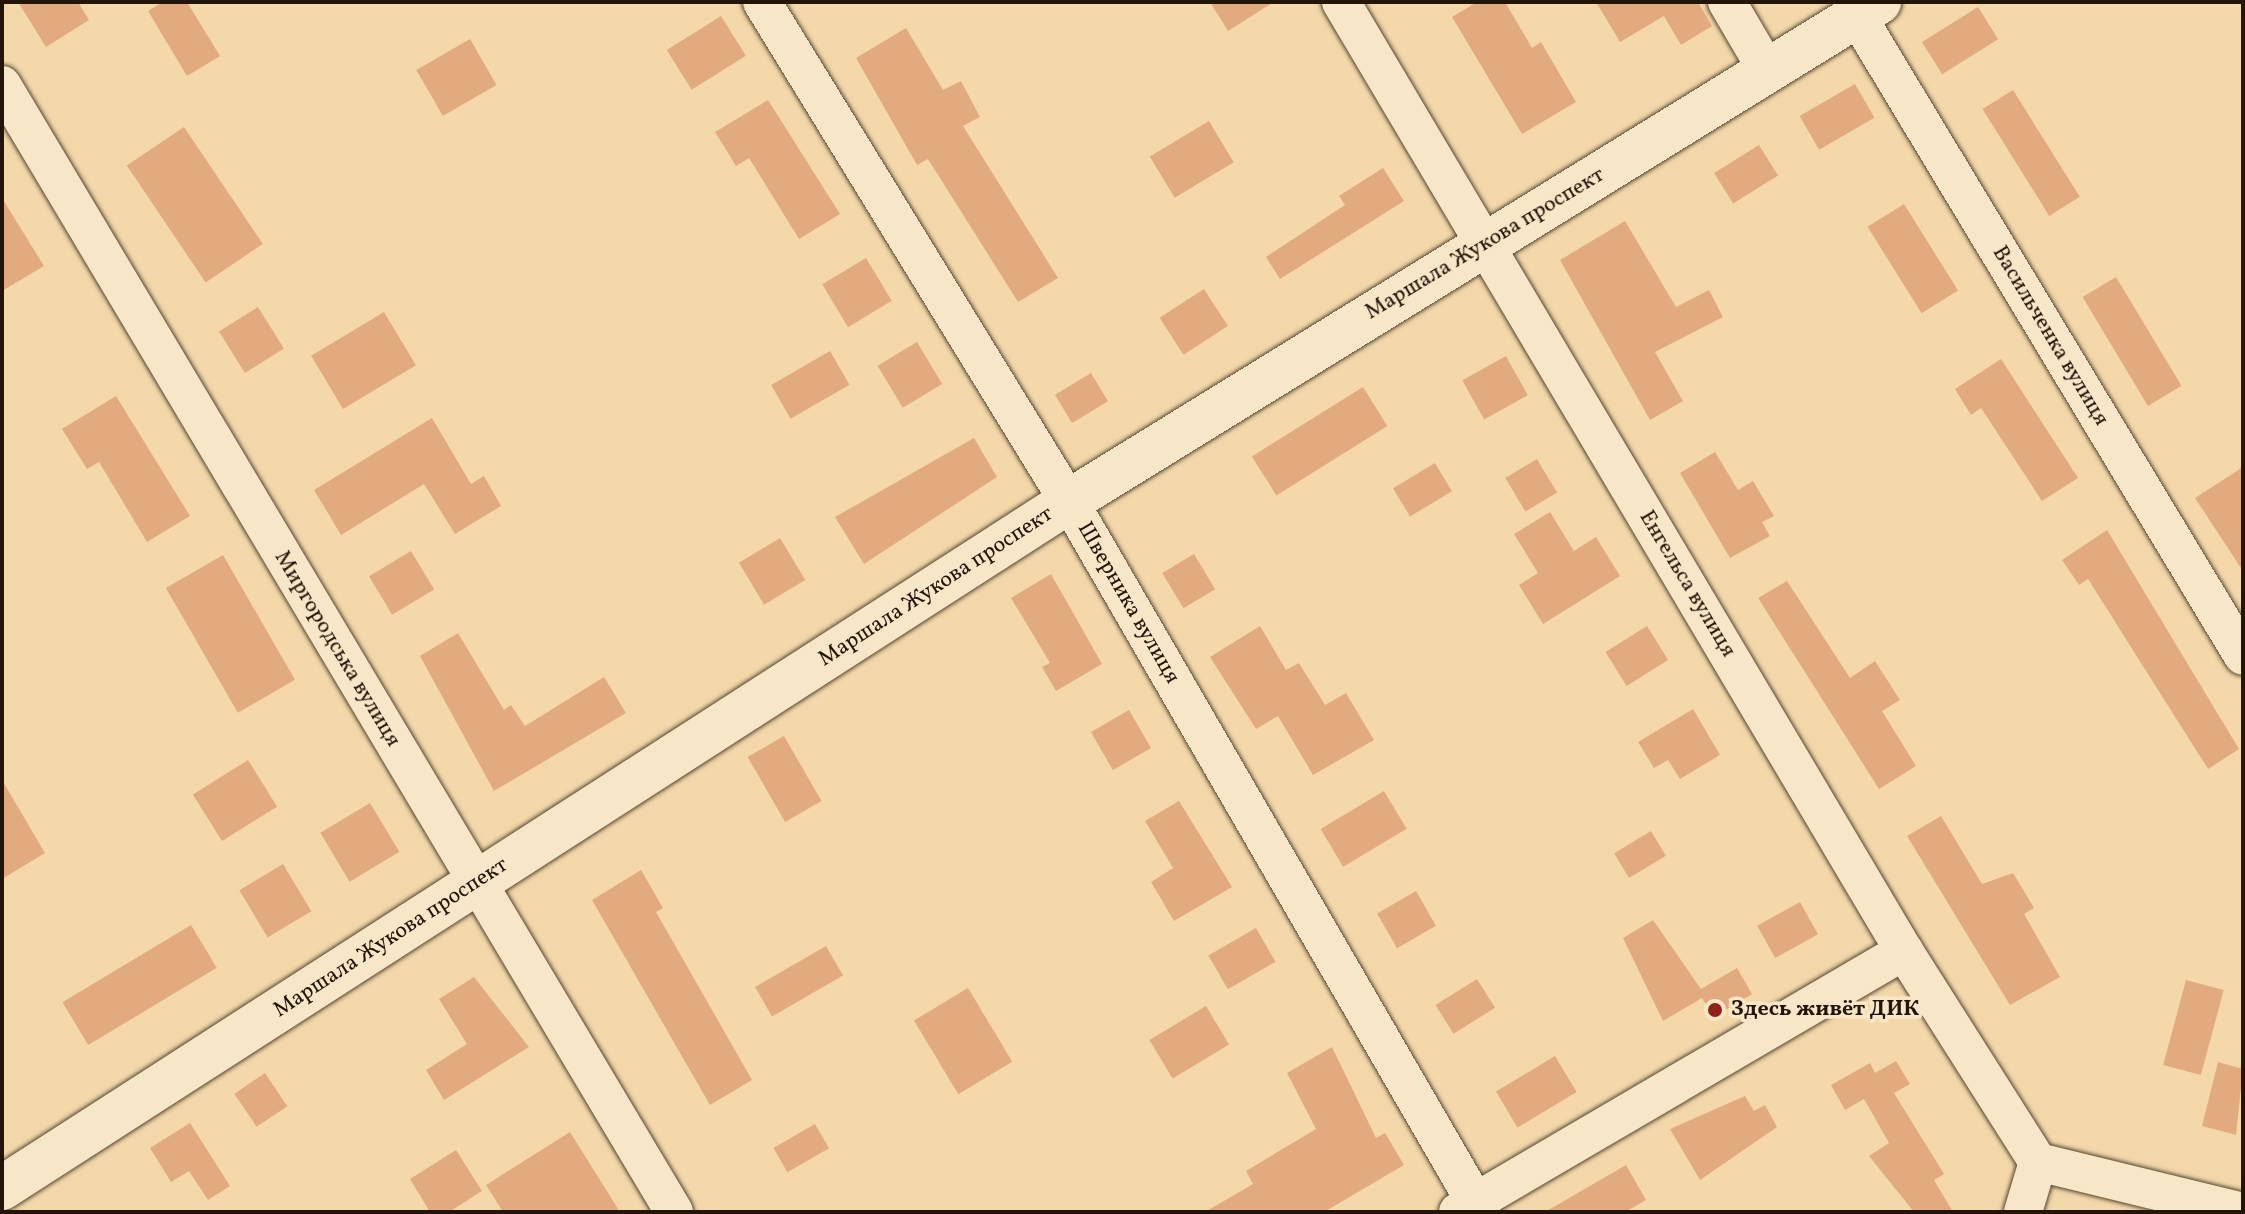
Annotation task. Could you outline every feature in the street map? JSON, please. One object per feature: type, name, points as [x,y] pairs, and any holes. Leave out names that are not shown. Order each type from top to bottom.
[{"type":"street","name":"Шверника вулиця","points":[[762,2],[1068,502],[1472,1209]]},
{"type":"street","name":"Енгельса вулиця","points":[[1341,2],[1904,951],[2038,1162]]},
{"type":"street","points":[[1727,2],[1768,72]]},
{"type":"street","name":"Маршала Жукова проспект","points":[[2,1188],[1068,502],[1868,9]]},
{"type":"street","name":"Васильченка вулиця","points":[[1868,9],[2243,656]]},
{"type":"street","name":"Миргородська вулиця","points":[[2,85],[674,1212]]},
{"type":"street","points":[[1472,1209],[1904,951]]},
{"type":"street","points":[[2023,1212],[2038,1162],[2243,1212]]},
{"type":"building","points":[[18,2],[78,2],[89,20],[46,47]]},
{"type":"building","points":[[163,2],[187,2],[220,56],[187,76],[148,11]]},
{"type":"building","points":[[1210,2],[1274,2],[1228,31]]},
{"type":"building","points":[[1477,2],[1505,2],[1532,48],[1541,42],[1576,102],[1522,134],[1452,17]]},
{"type":"building","points":[[1596,2],[1698,2],[1712,26],[1681,45],[1664,16],[1620,42]]},
{"type":"building","points":[[1978,7],[1998,39],[1942,74],[1922,42]]},
{"type":"building","points":[[721,16],[746,56],[692,90],[667,50]]},
{"type":"building","points":[[906,28],[943,90],[961,81],[980,117],[963,126],[1058,278],[1018,302],[928,159],[917,165],[856,58]]},
{"type":"building","points":[[470,39],[496,85],[443,116],[416,70]]},
{"type":"building","points":[[1855,84],[1874,118],[1819,150],[1800,116]]},
{"type":"building","points":[[2013,90],[2080,197],[2049,216],[1982,109]]},
{"type":"building","points":[[768,100],[840,214],[799,239],[749,158],[736,166],[715,132]]},
{"type":"building","points":[[1209,121],[1234,162],[1175,198],[1150,157]]},
{"type":"building","points":[[184,127],[263,244],[206,282],[127,166]]},
{"type":"building","points":[[1759,145],[1778,176],[1733,204],[1714,173]]},
{"type":"building","points":[[1383,168],[1404,201],[1280,279],[1266,257],[1345,205],[1339,196]]},
{"type":"building","points":[[2,198],[44,266],[2,291]]},
{"type":"building","points":[[1904,204],[1958,291],[1922,313],[1868,227]]},
{"type":"building","points":[[1625,221],[1676,307],[1709,290],[1723,317],[1655,352],[1683,401],[1650,420],[1560,260]]},
{"type":"building","points":[[866,258],[892,301],[848,327],[822,284]]},
{"type":"building","points":[[2116,277],[2181,386],[2148,406],[2083,297]]},
{"type":"building","points":[[1204,289],[1228,326],[1184,355],[1160,318]]},
{"type":"building","points":[[258,307],[284,349],[245,373],[219,331]]},
{"type":"building","points":[[384,312],[416,365],[343,409],[311,356]]},
{"type":"building","points":[[917,342],[942,384],[903,408],[878,366]]},
{"type":"building","points":[[830,351],[850,385],[791,419],[771,385]]},
{"type":"building","points":[[1506,356],[1528,395],[1484,420],[1462,380]]},
{"type":"building","points":[[2001,359],[2078,478],[2042,501],[1981,408],[1971,415],[1955,389]]},
{"type":"building","points":[[1091,373],[1108,401],[1072,423],[1055,395]]},
{"type":"building","points":[[1363,387],[1387,426],[1276,495],[1252,456]]},
{"type":"building","points":[[116,396],[190,516],[147,542],[99,462],[87,469],[62,429]]},
{"type":"building","points":[[432,418],[471,484],[484,476],[501,506],[455,534],[424,484],[341,535],[314,490]]},
{"type":"building","points":[[974,438],[997,477],[864,564],[835,517]]},
{"type":"building","points":[[1715,452],[1738,490],[1753,481],[1774,516],[1762,522],[1770,536],[1730,558],[1680,473]]},
{"type":"building","points":[[1537,459],[1557,492],[1525,511],[1505,478]]},
{"type":"building","points":[[1435,463],[1452,491],[1410,517],[1393,488]]},
{"type":"building","points":[[2243,467],[2243,571],[2195,498]]},
{"type":"building","points":[[1550,512],[1574,551],[1596,537],[1620,576],[1543,624],[1519,585],[1538,573],[1514,534]]},
{"type":"building","points":[[2107,530],[2239,749],[2208,769],[2088,579],[2079,585],[2062,560]]},
{"type":"building","points":[[780,538],[805,580],[764,605],[739,563]]},
{"type":"building","points":[[411,551],[434,590],[392,615],[369,576]]},
{"type":"building","points":[[1194,554],[1215,589],[1183,608],[1162,573]]},
{"type":"building","points":[[223,555],[295,680],[238,713],[166,588]]},
{"type":"building","points":[[1051,574],[1102,664],[1056,691],[1042,667],[1050,663],[1011,598]]},
{"type":"building","points":[[1787,581],[1850,678],[1875,661],[1900,700],[1882,711],[1916,766],[1879,789],[1758,598]]},
{"type":"building","points":[[1260,626],[1286,670],[1299,663],[1325,705],[1346,693],[1374,740],[1313,775],[1278,716],[1256,729],[1210,657]]},
{"type":"building","points":[[1647,626],[1668,660],[1627,686],[1605,652]]},
{"type":"building","points":[[458,633],[504,710],[511,705],[525,726],[604,677],[626,713],[494,791],[420,656]]},
{"type":"building","points":[[1693,709],[1720,755],[1680,779],[1668,760],[1654,768],[1638,742]]},
{"type":"building","points":[[1129,710],[1151,748],[1113,770],[1091,732]]},
{"type":"building","points":[[784,736],[821,801],[785,822],[748,757]]},
{"type":"building","points":[[248,760],[277,807],[222,841],[193,794]]},
{"type":"building","points":[[2,780],[45,853],[2,879]]},
{"type":"building","points":[[1384,791],[1407,829],[1343,867],[1321,829]]},
{"type":"building","points":[[1179,801],[1232,887],[1174,921],[1151,882],[1173,868],[1145,821]]},
{"type":"building","points":[[370,803],[399,852],[350,882],[320,833]]},
{"type":"building","points":[[1941,816],[1982,884],[2013,873],[2034,908],[2024,914],[2060,977],[2010,1005],[1907,836]]},
{"type":"building","points":[[1651,831],[1666,856],[1629,878],[1614,853]]},
{"type":"building","points":[[283,864],[311,911],[268,937],[239,890]]},
{"type":"building","points":[[641,870],[663,908],[656,912],[752,1080],[710,1105],[592,900]]},
{"type":"building","points":[[1416,891],[1436,926],[1397,948],[1377,913]]},
{"type":"building","points":[[1800,902],[1818,934],[1775,958],[1757,926]]},
{"type":"building","points":[[1653,920],[1701,989],[1737,968],[1752,994],[1714,1017],[1702,998],[1663,1021],[1623,938]]},
{"type":"building","points":[[191,925],[217,968],[88,1045],[62,1002]]},
{"type":"building","points":[[1256,928],[1276,962],[1228,989],[1208,955]]},
{"type":"building","points":[[826,946],[843,975],[772,1016],[755,987]]},
{"type":"building","points":[[474,977],[529,1047],[444,1100],[426,1070],[467,1044],[439,999]]},
{"type":"building","points":[[1477,979],[1495,1008],[1453,1034],[1435,1005]]},
{"type":"building","points":[[2186,980],[2224,990],[2201,1075],[2163,1065]]},
{"type":"building","points":[[968,988],[1012,1062],[958,1094],[914,1020]]},
{"type":"building","points":[[1206,1006],[1229,1045],[1173,1079],[1149,1040]]},
{"type":"building","points":[[1332,1047],[1376,1138],[1385,1133],[1404,1165],[1324,1212],[1205,1212],[1253,1184],[1246,1171],[1316,1129],[1287,1073]]},
{"type":"building","points":[[1555,1056],[1577,1092],[1517,1128],[1496,1092]]},
{"type":"building","points":[[1896,1061],[1910,1084],[1894,1093],[1944,1174],[1934,1180],[1953,1212],[1914,1212],[1869,1156],[1889,1143],[1864,1099],[1845,1110],[1831,1085],[1870,1063],[1875,1073]]},
{"type":"building","points":[[2218,1062],[2243,1069],[2236,1135],[2202,1126]]},
{"type":"building","points":[[265,1073],[287,1106],[257,1127],[234,1094]]},
{"type":"building","points":[[1745,1096],[1754,1111],[1765,1105],[1777,1127],[1700,1180],[1670,1129]]},
{"type":"building","points":[[190,1123],[230,1186],[208,1200],[189,1171],[171,1182],[150,1148]]},
{"type":"building","points":[[815,1124],[829,1148],[787,1172],[773,1148]]},
{"type":"building","points":[[570,1132],[620,1212],[503,1212],[486,1185]]},
{"type":"building","points":[[456,1150],[482,1191],[449,1212],[430,1212],[410,1179]]},
{"type":"building","points":[[1626,1165],[1646,1200],[1625,1212],[1545,1212]]},
{"type":"place","name":"Здесь живёт ДИК","points":[[1715,1010]]}]
